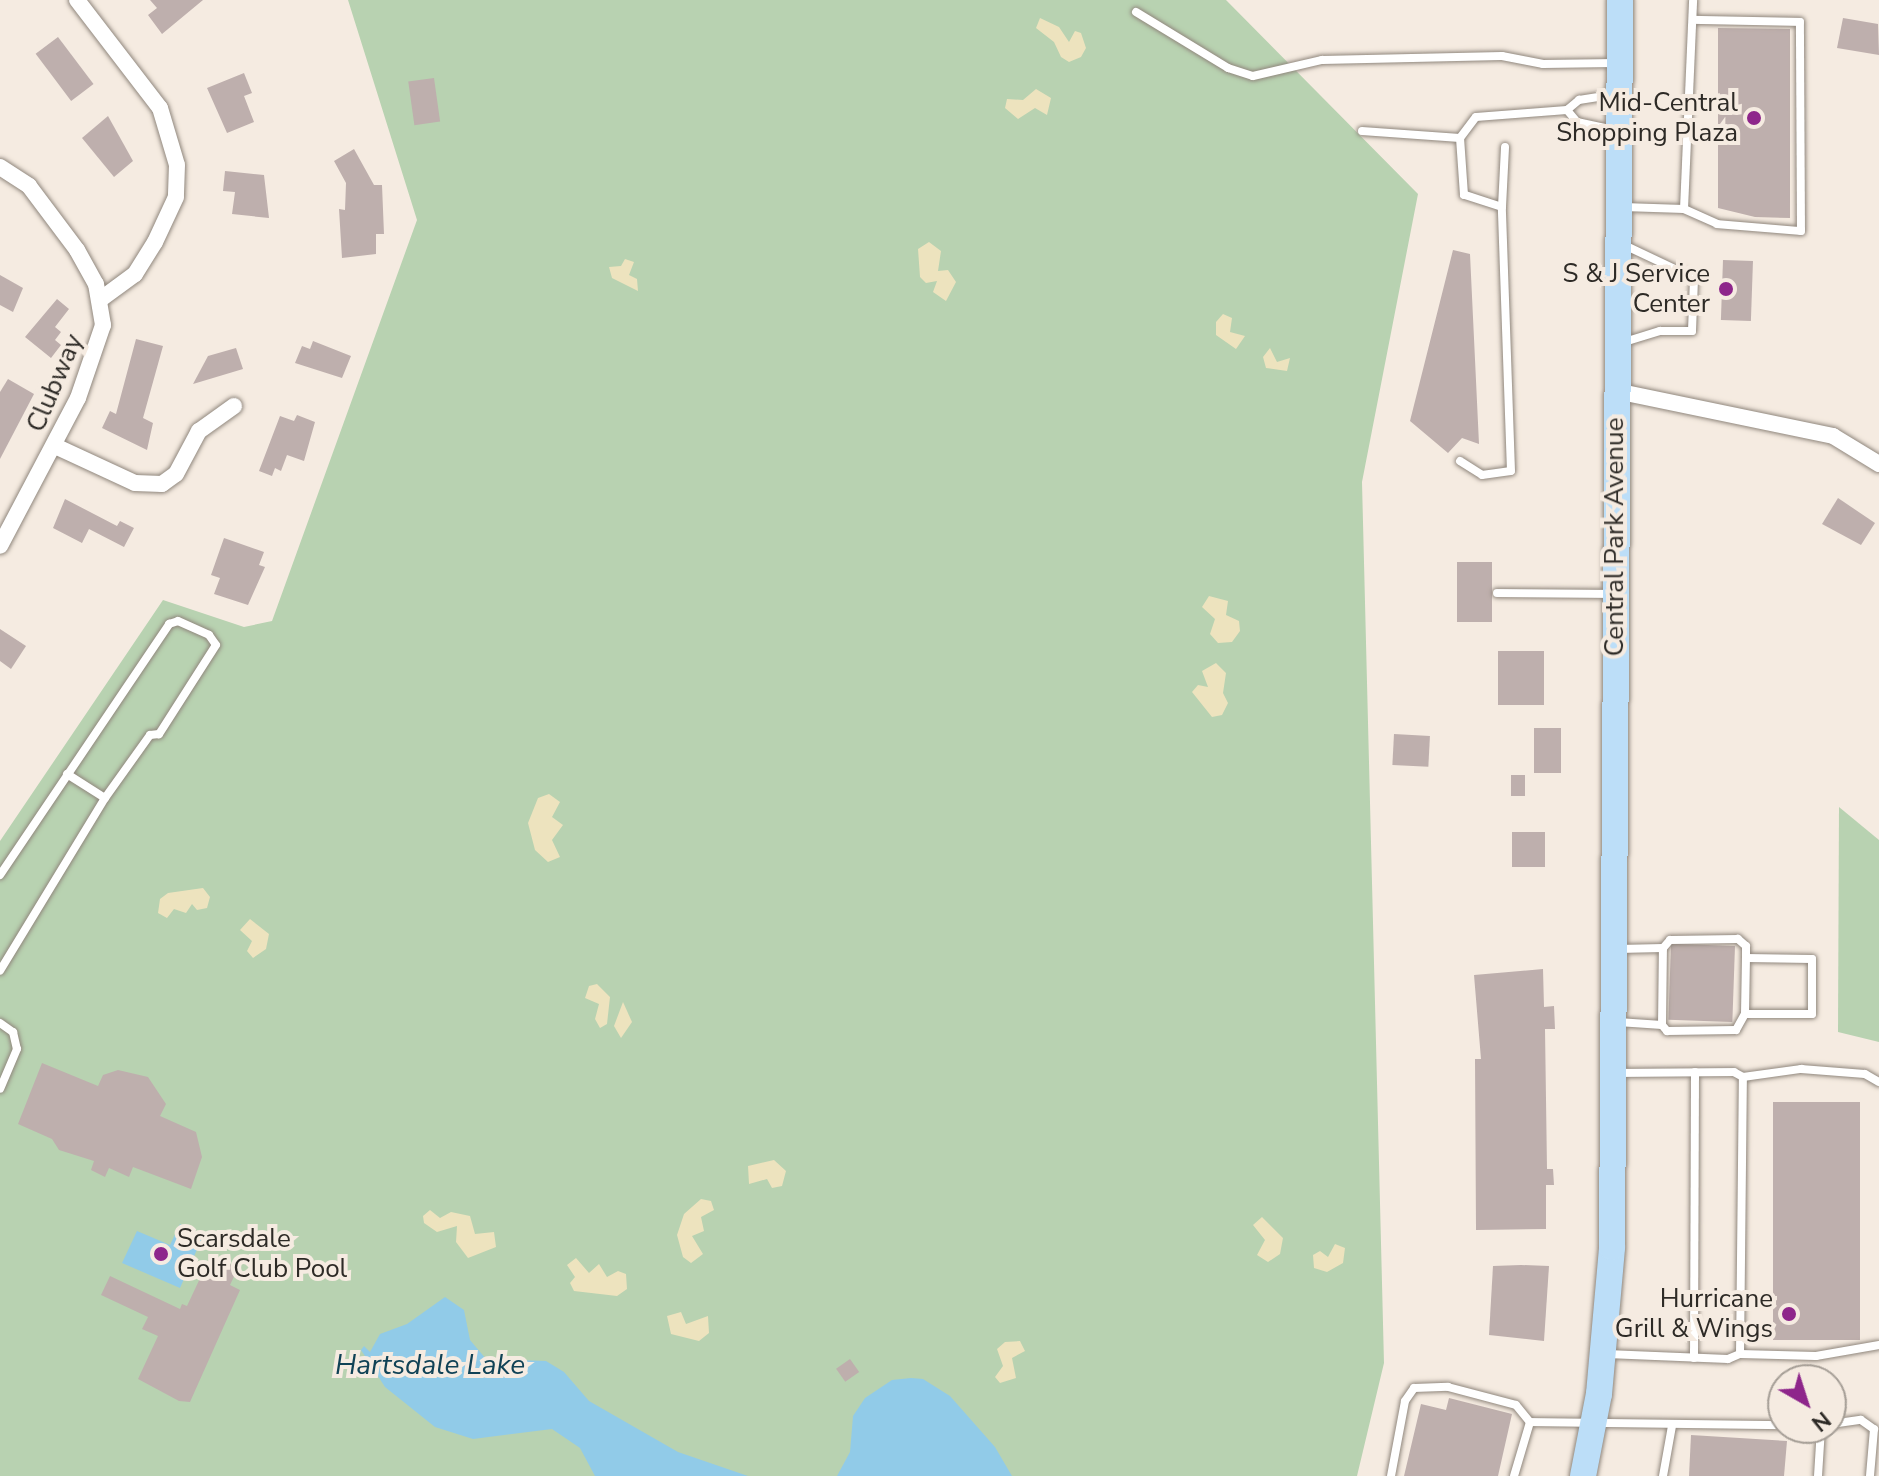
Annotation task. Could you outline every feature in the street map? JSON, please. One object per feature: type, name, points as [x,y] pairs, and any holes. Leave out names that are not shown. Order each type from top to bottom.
[{"type":"main road","name":"Central Park Avenue","points":[[1583,1476],[1604,1354],[1612,1247],[1613,1073],[1617,1022],[1614,949],[1615,594],[1620,0]]},
{"type":"street","points":[[77,0],[160,108],[177,165],[176,197],[163,227],[135,274],[101,299]]},
{"type":"street","name":"Clubway","points":[[0,167],[17,175],[40,199],[88,269],[101,299],[100,342],[55,446],[0,546]]},
{"type":"street","points":[[1616,391],[1833,436],[1879,464]]},
{"type":"street","points":[[55,446],[153,486],[176,474],[199,431],[234,406]]},
{"type":"lane","points":[[1684,209],[1693,0]]},
{"type":"lane","points":[[1136,12],[1228,68],[1253,76],[1322,60],[1502,56],[1543,64],[1619,63]]},
{"type":"lane","points":[[1618,206],[1684,209],[1717,224],[1801,231],[1800,22],[1693,20]]},
{"type":"lane","points":[[1502,207],[1464,195],[1460,138],[1476,117],[1567,110],[1579,100],[1619,94]]},
{"type":"lane","points":[[1567,110],[1577,122],[1618,130]]},
{"type":"lane","points":[[1362,131],[1460,138]]},
{"type":"lane","points":[[1460,461],[1482,475],[1511,471],[1502,207],[1505,147]]},
{"type":"lane","points":[[1617,344],[1660,331],[1692,331],[1694,278],[1618,242]]},
{"type":"lane","points":[[1497,593],[1615,594]]},
{"type":"lane","points":[[0,875],[169,624],[178,621],[209,635],[216,645],[159,734],[150,735],[105,798],[0,971]]},
{"type":"lane","points":[[67,774],[105,798]]},
{"type":"lane","points":[[1738,939],[1746,946],[1746,958],[1745,1014],[1736,1030],[1667,1031],[1662,1025],[1663,948],[1670,940],[1738,939]]},
{"type":"lane","points":[[1614,949],[1663,948]]},
{"type":"lane","points":[[1745,1014],[1812,1014],[1812,959],[1746,958]]},
{"type":"lane","points":[[1617,1022],[1662,1025]]},
{"type":"lane","points":[[0,1023],[13,1032],[17,1049],[0,1089]]},
{"type":"lane","points":[[1613,1073],[1734,1072],[1743,1077],[1801,1069],[1865,1074],[1879,1082]]},
{"type":"lane","points":[[1694,1358],[1695,1072]]},
{"type":"lane","points":[[1740,1354],[1743,1077]]},
{"type":"lane","points":[[1604,1354],[1728,1359],[1740,1354],[1816,1356],[1879,1345]]},
{"type":"lane","points":[[1391,1476],[1405,1401],[1414,1388],[1448,1387],[1516,1405],[1530,1422],[1593,1426],[1767,1425]]},
{"type":"lane","points":[[1847,1422],[1861,1420],[1874,1429],[1870,1476]]},
{"type":"lane","points":[[1514,1476],[1530,1422]]},
{"type":"lane","points":[[1663,1476],[1672,1426]]},
{"type":"lane","points":[[1818,1476],[1820,1444]]},
{"type":"green space","points":[[348,0],[1226,0],[1418,194],[1362,482],[1384,1363],[1357,1476],[0,1476],[0,841],[163,600],[244,627],[272,621],[417,220]]},
{"type":"green space","points":[[1839,807],[1879,840],[1879,1042],[1838,1032]]},
{"type":"sand","points":[[1040,18],[1059,27],[1069,42],[1075,31],[1081,33],[1086,48],[1081,57],[1069,62],[1061,57],[1054,42],[1036,28]]},
{"type":"sand","points":[[1036,89],[1051,98],[1047,115],[1035,108],[1018,119],[1005,108],[1007,99],[1023,100]]},
{"type":"sand","points":[[929,242],[941,251],[938,271],[948,270],[956,282],[946,301],[933,292],[937,281],[926,283],[920,277],[918,249]]},
{"type":"sand","points":[[625,259],[634,262],[629,275],[637,279],[638,291],[612,278],[609,267],[621,266]]},
{"type":"sand","points":[[1223,314],[1232,318],[1230,332],[1245,336],[1236,349],[1216,335],[1216,322]]},
{"type":"sand","points":[[1270,348],[1277,362],[1290,358],[1287,371],[1266,368],[1263,357]]},
{"type":"sand","points":[[1209,596],[1228,601],[1226,615],[1239,621],[1240,631],[1232,642],[1218,643],[1210,634],[1215,619],[1202,607]]},
{"type":"sand","points":[[1216,663],[1226,673],[1223,693],[1228,703],[1222,715],[1212,717],[1192,692],[1198,685],[1208,687],[1202,671]]},
{"type":"sand","points":[[549,794],[560,802],[552,817],[563,825],[552,840],[560,857],[548,862],[535,850],[528,823],[538,798]]},
{"type":"sand","points":[[203,888],[210,897],[207,908],[197,910],[192,904],[186,913],[174,909],[167,918],[158,913],[160,899],[168,893]]},
{"type":"sand","points":[[250,919],[269,934],[266,949],[253,958],[247,951],[252,941],[240,930]]},
{"type":"sand","points":[[597,984],[610,997],[607,1024],[600,1028],[595,1019],[599,1004],[585,998],[589,986]]},
{"type":"sand","points":[[623,1002],[632,1022],[621,1038],[614,1026]]},
{"type":"sand","points":[[774,1160],[786,1171],[782,1186],[772,1188],[767,1179],[749,1184],[748,1166]]},
{"type":"sand","points":[[701,1199],[711,1201],[714,1210],[701,1217],[704,1231],[692,1236],[703,1254],[691,1263],[683,1257],[677,1235],[684,1214]]},
{"type":"sand","points":[[430,1210],[440,1218],[451,1212],[470,1216],[475,1234],[494,1232],[496,1247],[468,1258],[456,1242],[457,1226],[437,1232],[424,1223],[423,1216]]},
{"type":"sand","points":[[1262,1217],[1283,1238],[1280,1254],[1268,1262],[1257,1255],[1265,1240],[1253,1225]]},
{"type":"sand","points":[[1335,1244],[1345,1248],[1343,1263],[1327,1272],[1314,1268],[1313,1255],[1320,1251],[1328,1257]]},
{"type":"sand","points":[[576,1258],[589,1273],[599,1264],[607,1277],[618,1271],[626,1274],[627,1289],[617,1296],[574,1291],[570,1283],[575,1277],[567,1265]]},
{"type":"sand","points":[[681,1312],[686,1324],[708,1316],[709,1333],[699,1341],[671,1334],[667,1316]]},
{"type":"sand","points":[[1020,1341],[1025,1351],[1012,1358],[1016,1378],[1000,1383],[995,1377],[1003,1366],[997,1349],[1005,1342]]},
{"type":"water","name":"Scarsdale Golf Club Pool","points":[[180,1224],[203,1236],[180,1288],[122,1263],[137,1231],[170,1245]]},
{"type":"water","name":"Hartsdale Lake","points":[[445,1297],[464,1310],[470,1340],[486,1359],[546,1361],[564,1372],[589,1401],[678,1452],[748,1476],[595,1476],[580,1448],[552,1429],[473,1439],[435,1427],[385,1387],[361,1350],[364,1346],[370,1352],[380,1334],[407,1324]]},
{"type":"water","points":[[923,1379],[950,1396],[995,1447],[1012,1476],[837,1476],[850,1452],[853,1416],[865,1398],[892,1380]]},
{"type":"building","points":[[150,0],[203,0],[162,34],[148,15],[157,8]]},
{"type":"building","points":[[1843,18],[1878,24],[1879,55],[1837,48]]},
{"type":"building","name":"Mid-Central Shopping Plaza","points":[[1718,28],[1790,29],[1790,218],[1755,217],[1718,208]]},
{"type":"building","points":[[58,37],[94,84],[71,101],[36,54]]},
{"type":"building","points":[[244,73],[252,93],[244,96],[254,122],[227,133],[207,88]]},
{"type":"building","points":[[434,78],[440,122],[414,125],[408,82]]},
{"type":"building","points":[[108,116],[133,161],[114,177],[82,138]]},
{"type":"building","points":[[354,149],[374,185],[382,185],[384,234],[376,234],[376,254],[342,258],[339,209],[345,210],[346,183],[334,161]]},
{"type":"building","points":[[225,171],[264,175],[269,218],[232,214],[235,192],[223,191]]},
{"type":"building","points":[[1453,250],[1470,254],[1479,444],[1462,438],[1448,453],[1410,421]]},
{"type":"building","points":[[1723,260],[1753,261],[1751,321],[1721,320]]},
{"type":"building","points":[[0,275],[23,288],[13,312],[0,305]]},
{"type":"building","points":[[57,299],[69,309],[55,327],[61,332],[55,340],[61,345],[51,358],[25,337]]},
{"type":"building","points":[[136,339],[163,346],[143,418],[153,423],[147,450],[102,428],[110,411],[116,414]]},
{"type":"building","points":[[313,341],[351,356],[342,378],[295,363],[302,346],[310,349]]},
{"type":"building","points":[[236,348],[243,369],[193,384],[208,356]]},
{"type":"building","points":[[8,379],[34,394],[0,459],[0,392]]},
{"type":"building","points":[[297,415],[315,422],[304,461],[287,455],[281,471],[275,468],[272,476],[259,471],[280,416],[294,421]]},
{"type":"building","points":[[1838,498],[1875,523],[1861,545],[1822,524]]},
{"type":"building","points":[[65,499],[117,526],[120,521],[134,528],[124,547],[89,529],[82,543],[53,528]]},
{"type":"building","points":[[224,538],[264,552],[259,565],[265,567],[248,605],[214,594],[220,578],[211,575]]},
{"type":"building","points":[[1457,562],[1492,562],[1492,622],[1457,622]]},
{"type":"building","points":[[0,629],[26,646],[11,669],[0,661]]},
{"type":"building","points":[[1498,651],[1544,651],[1544,705],[1498,705]]},
{"type":"building","points":[[1534,728],[1561,728],[1561,773],[1534,773]]},
{"type":"building","points":[[1394,734],[1430,736],[1428,767],[1392,765]]},
{"type":"building","points":[[1511,775],[1525,775],[1525,796],[1511,796]]},
{"type":"building","points":[[1512,832],[1545,832],[1545,867],[1512,867]]},
{"type":"building","points":[[1671,944],[1735,946],[1732,1022],[1668,1020]]},
{"type":"building","points":[[1543,969],[1544,1007],[1554,1006],[1555,1029],[1545,1029],[1547,1169],[1553,1169],[1554,1185],[1546,1185],[1546,1229],[1476,1230],[1475,1059],[1481,1059],[1474,975]]},
{"type":"building","points":[[42,1063],[98,1086],[103,1075],[118,1070],[148,1077],[166,1104],[160,1116],[196,1132],[202,1157],[191,1189],[133,1167],[129,1177],[109,1168],[105,1177],[91,1170],[94,1161],[59,1150],[52,1139],[18,1124]]},
{"type":"building","points":[[1773,1102],[1860,1102],[1860,1340],[1773,1340]]},
{"type":"building","points":[[211,1255],[238,1268],[230,1285],[240,1290],[190,1402],[179,1401],[138,1379],[158,1336],[142,1329],[148,1317],[101,1295],[110,1276],[180,1309],[182,1304],[187,1306]]},
{"type":"building","points":[[1493,1266],[1549,1266],[1544,1341],[1489,1335]]},
{"type":"building","points":[[850,1359],[859,1372],[845,1382],[836,1369]]},
{"type":"building","points":[[1449,1398],[1512,1414],[1498,1476],[1404,1476],[1421,1404],[1446,1410]]},
{"type":"building","points":[[1691,1435],[1787,1444],[1784,1476],[1689,1476]]},
{"type":"place","name":"Mid-Central Shopping Plaza","points":[[1754,118]]},
{"type":"place","name":"S & J Service Center","points":[[1726,289]]},
{"type":"place","name":"Scarsdale Golf Club Pool","points":[[161,1254]]},
{"type":"place","name":"Hurricane Grill & Wings","points":[[1789,1314]]}]
